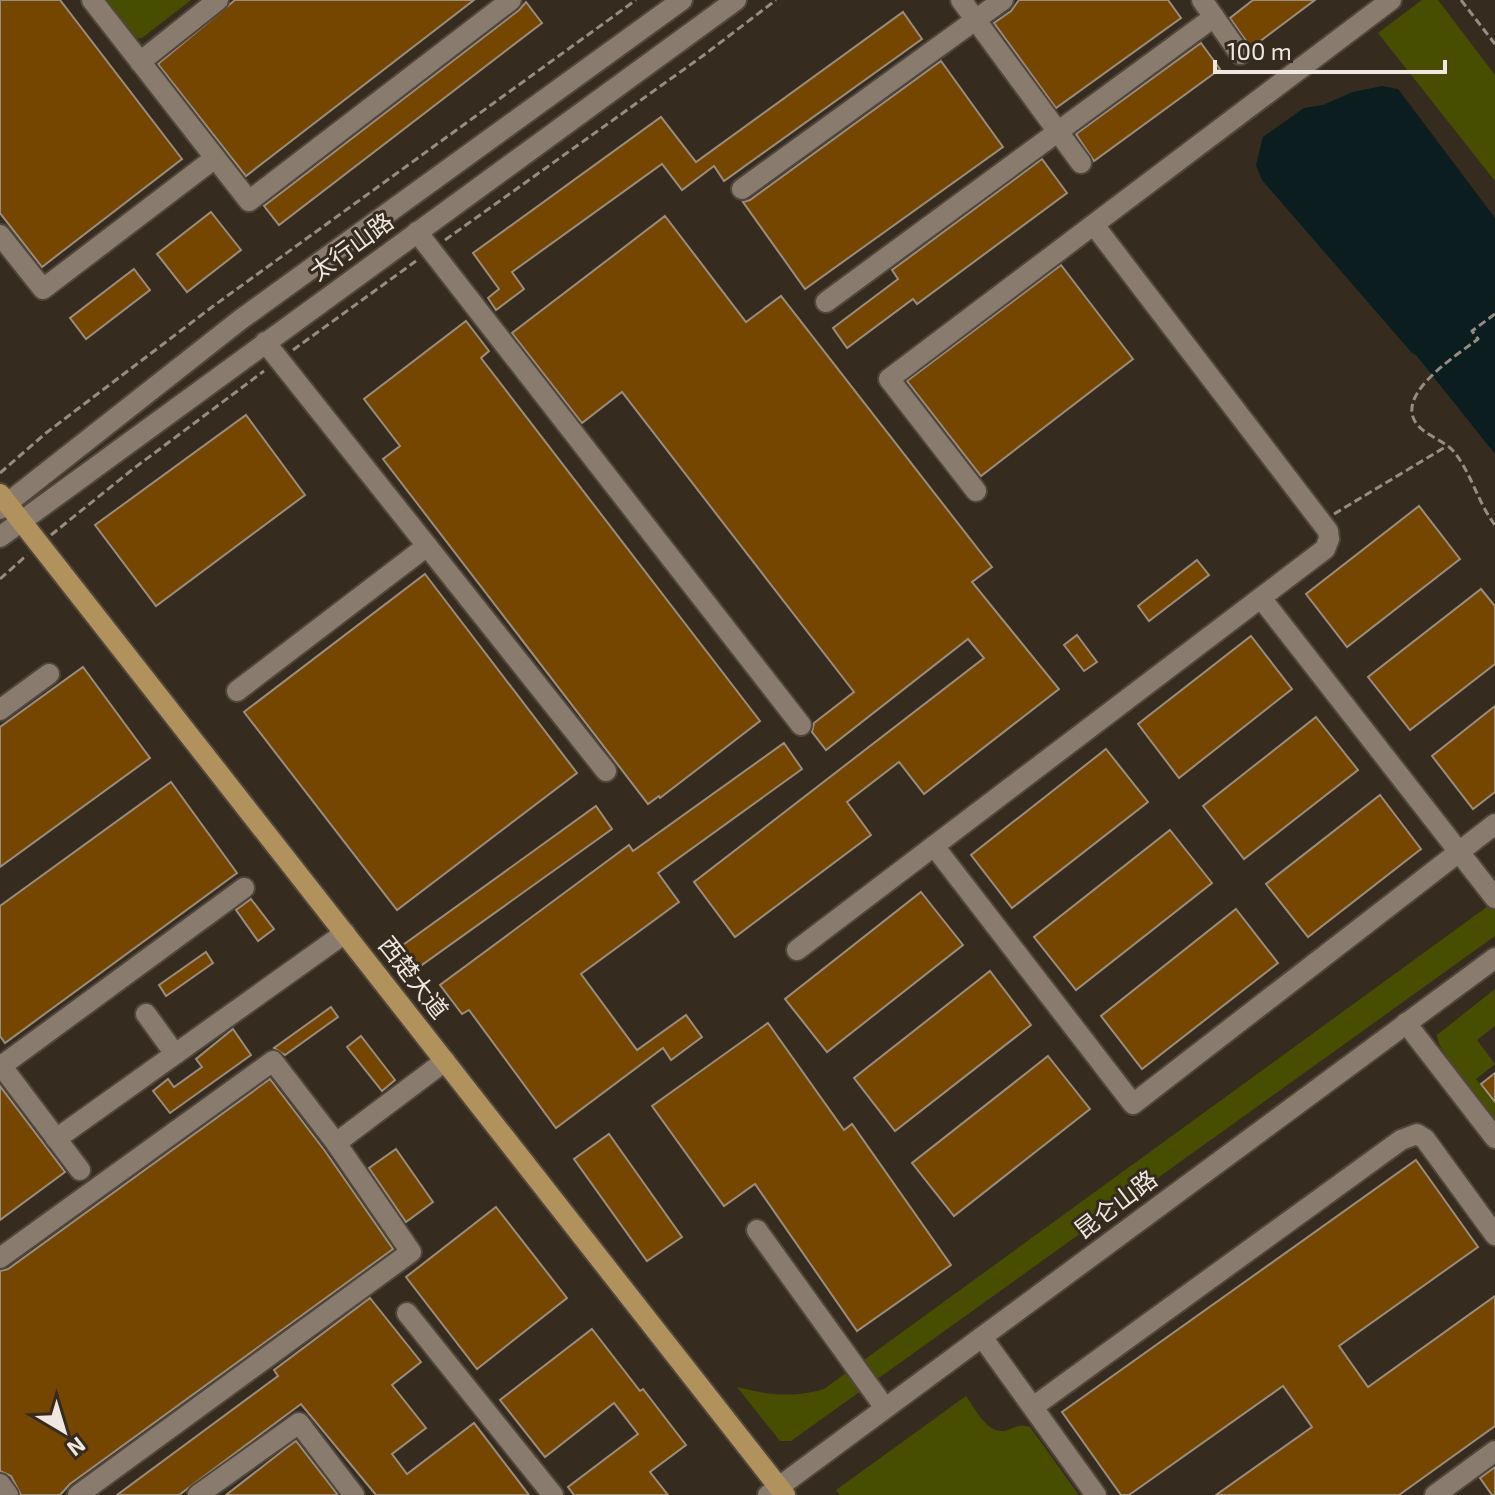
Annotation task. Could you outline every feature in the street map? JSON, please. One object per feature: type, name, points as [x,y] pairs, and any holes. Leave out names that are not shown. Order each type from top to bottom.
[{"type":"main road","name":"西楚大道","points":[[2,502],[21,520],[345,933],[777,1492]]},
{"type":"street","points":[[92,0],[249,201],[511,0]]},
{"type":"street","points":[[140,62],[218,0]]},
{"type":"street","name":"太行山路","points":[[2,502],[240,320],[682,0]]},
{"type":"street","name":"太行山路","points":[[0,537],[736,0]]},
{"type":"street","points":[[961,0],[1081,163]]},
{"type":"street","points":[[742,189],[1003,0]]},
{"type":"street","points":[[1202,0],[1240,54]]},
{"type":"street","points":[[976,491],[889,379],[1391,0]]},
{"type":"street","points":[[826,302],[1214,17]]},
{"type":"street","points":[[0,235],[43,289],[215,158]]},
{"type":"street","points":[[797,950],[1325,549],[1328,531],[1094,225]]},
{"type":"street","points":[[417,232],[801,725]]},
{"type":"street","points":[[265,342],[606,771]]},
{"type":"street","points":[[237,691],[427,546]]},
{"type":"street","points":[[1261,598],[1495,898]]},
{"type":"street","points":[[0,710],[49,674]]},
{"type":"street","points":[[934,846],[1133,1104],[1495,824]]},
{"type":"street","points":[[80,1170],[0,1065],[244,888]]},
{"type":"street","points":[[56,1139],[345,933]]},
{"type":"street","name":"昆仑山路","points":[[777,1492],[885,1408],[1495,958]]},
{"type":"street","points":[[146,1014],[175,1054]]},
{"type":"street","points":[[1406,1023],[1495,1138]]},
{"type":"street","points":[[0,1258],[273,1061],[336,1143],[411,1252],[78,1495]]},
{"type":"street","points":[[336,1143],[445,1061]]},
{"type":"street","points":[[1033,1407],[1401,1140],[1417,1134],[1425,1139],[1495,1235]]},
{"type":"street","points":[[757,1230],[885,1408]]},
{"type":"street","points":[[407,1313],[553,1495]]},
{"type":"street","points":[[982,1337],[1096,1495]]},
{"type":"street","points":[[198,1495],[299,1423],[354,1495]]},
{"type":"street","points":[[1435,1495],[1495,1451]]},
{"type":"street","points":[[0,1484],[8,1495]]},
{"type":"path","points":[[0,473],[46,433],[212,307],[636,0]]},
{"type":"path","points":[[0,579],[133,469],[279,360],[776,0]]},
{"type":"path","points":[[1461,0],[1495,44]]},
{"type":"path","points":[[1495,314],[1472,331],[1478,339],[1428,378],[1417,392],[1413,417],[1421,428],[1458,456],[1495,525]]},
{"type":"path","points":[[1321,522],[1447,446]]},
{"type":"green space","points":[[103,0],[191,0],[142,38],[133,39]]},
{"type":"green space","points":[[1422,0],[1438,0],[1495,75],[1495,181],[1378,33]]},
{"type":"green space","points":[[1495,901],[1495,936],[791,1441],[780,1441],[737,1387],[781,1394],[802,1394],[824,1389]]},
{"type":"green space","points":[[1495,989],[1495,1026],[1477,1040],[1495,1064],[1476,1079],[1495,1104],[1495,1121],[1452,1065],[1437,1035]]},
{"type":"green space","points":[[966,1396],[982,1419],[998,1431],[1030,1427],[1079,1495],[840,1495],[836,1490]]},
{"type":"shaded area","points":[[1382,86],[1398,89],[1495,218],[1495,454],[1416,355],[1262,180],[1256,165],[1263,137],[1304,108]]},
{"type":"building","points":[[0,0],[60,0],[182,159],[42,267],[0,213]]},
{"type":"building","points":[[235,0],[474,0],[246,176],[158,64]]},
{"type":"building","points":[[1019,0],[1168,0],[1181,18],[1056,108],[994,23],[1011,11]]},
{"type":"building","points":[[1253,0],[1315,0],[1251,48],[1230,18]]},
{"type":"building","points":[[526,2],[542,23],[279,225],[264,206]]},
{"type":"building","points":[[903,12],[922,39],[724,181],[714,166],[682,190],[662,164],[512,272],[524,289],[496,310],[488,298],[499,289],[473,253],[661,117],[696,162]]},
{"type":"building","points":[[1201,43],[1220,69],[1094,161],[1076,134]]},
{"type":"building","points":[[941,61],[1003,147],[805,289],[743,202],[750,200]]},
{"type":"building","points":[[1042,159],[1067,193],[917,304],[913,299],[847,348],[833,328],[898,279],[892,270]]},
{"type":"building","points":[[211,212],[241,250],[187,292],[157,254]]},
{"type":"building","points":[[665,216],[746,322],[781,296],[992,567],[972,582],[1059,689],[924,794],[899,762],[847,802],[871,835],[735,937],[694,882],[984,658],[968,639],[826,750],[812,732],[814,723],[854,692],[622,392],[582,423],[512,333]]},
{"type":"building","points":[[1061,265],[1133,359],[981,476],[907,381]]},
{"type":"building","points":[[134,269],[150,290],[86,339],[70,318]]},
{"type":"building","points":[[466,321],[489,351],[481,358],[760,721],[648,804],[383,459],[400,446],[364,399]]},
{"type":"building","points":[[246,415],[305,495],[156,606],[95,525]]},
{"type":"building","points":[[1419,506],[1460,559],[1347,647],[1306,594]]},
{"type":"building","points":[[1197,560],[1209,575],[1149,621],[1138,606]]},
{"type":"building","points":[[425,574],[577,773],[397,910],[244,712]]},
{"type":"building","points":[[1481,589],[1495,606],[1495,664],[1410,730],[1368,677]]},
{"type":"building","points":[[1077,635],[1097,662],[1084,671],[1064,645]]},
{"type":"building","points":[[1251,636],[1292,689],[1179,778],[1138,724]]},
{"type":"building","points":[[83,667],[150,758],[0,867],[0,727]]},
{"type":"building","points":[[1495,706],[1495,792],[1473,809],[1432,756]]},
{"type":"building","points":[[1316,717],[1358,770],[1244,859],[1203,806]]},
{"type":"building","points":[[784,743],[802,769],[658,873],[679,902],[581,974],[637,1050],[686,1015],[702,1037],[671,1060],[663,1048],[556,1128],[469,1010],[462,1014],[440,985],[629,845],[633,851]]},
{"type":"building","points":[[1106,749],[1148,802],[1012,908],[971,855]]},
{"type":"building","points":[[171,782],[237,873],[5,1043],[0,1036],[0,906]]},
{"type":"building","points":[[1380,795],[1421,849],[1308,937],[1266,884]]},
{"type":"building","points":[[596,806],[612,829],[412,972],[396,950]]},
{"type":"building","points":[[1170,830],[1212,883],[1076,990],[1034,937]]},
{"type":"building","points":[[921,892],[963,945],[827,1052],[785,999]]},
{"type":"building","points":[[251,899],[274,929],[258,941],[236,910]]},
{"type":"building","points":[[1236,909],[1278,963],[1142,1069],[1101,1016]]},
{"type":"building","points":[[206,952],[213,963],[166,996],[159,985]]},
{"type":"building","points":[[990,971],[1031,1025],[895,1131],[854,1078]]},
{"type":"building","points":[[331,1007],[338,1017],[285,1055],[274,1048]]},
{"type":"building","points":[[768,1023],[844,1130],[852,1124],[951,1265],[857,1331],[755,1184],[724,1206],[652,1106]]},
{"type":"building","points":[[233,1029],[251,1055],[170,1113],[153,1091],[168,1079],[174,1087],[202,1067],[196,1059]]},
{"type":"building","points":[[361,1036],[395,1080],[382,1091],[347,1047]]},
{"type":"building","points":[[1048,1056],[1090,1109],[954,1216],[912,1163]]},
{"type":"building","points":[[1495,1073],[1495,1102],[1481,1084]]},
{"type":"building","points":[[270,1079],[393,1249],[70,1484],[60,1495],[21,1495],[11,1476],[0,1471],[0,1271],[8,1269]]},
{"type":"building","points":[[0,1086],[65,1172],[0,1220]]},
{"type":"building","points":[[609,1134],[682,1237],[647,1261],[574,1159]]},
{"type":"building","points":[[396,1149],[433,1202],[406,1222],[369,1168]]},
{"type":"building","points":[[1416,1160],[1478,1247],[1339,1346],[1368,1387],[1495,1296],[1495,1426],[1399,1495],[1216,1495],[1312,1427],[1283,1386],[1129,1495],[1121,1495],[1062,1412]]},
{"type":"building","points":[[496,1207],[567,1298],[477,1369],[406,1277]]},
{"type":"building","points":[[370,1298],[421,1362],[392,1385],[426,1428],[392,1454],[407,1474],[474,1423],[529,1495],[376,1495],[301,1404],[179,1495],[117,1495],[278,1376],[274,1370]]},
{"type":"building","points":[[592,1329],[686,1445],[650,1472],[668,1495],[574,1495],[568,1487],[638,1434],[614,1403],[545,1457],[500,1400]]},
{"type":"building","points":[[296,1441],[338,1495],[226,1495],[285,1449]]},
{"type":"building","points":[[1495,1467],[1495,1495],[1492,1495],[1480,1478]]}]
